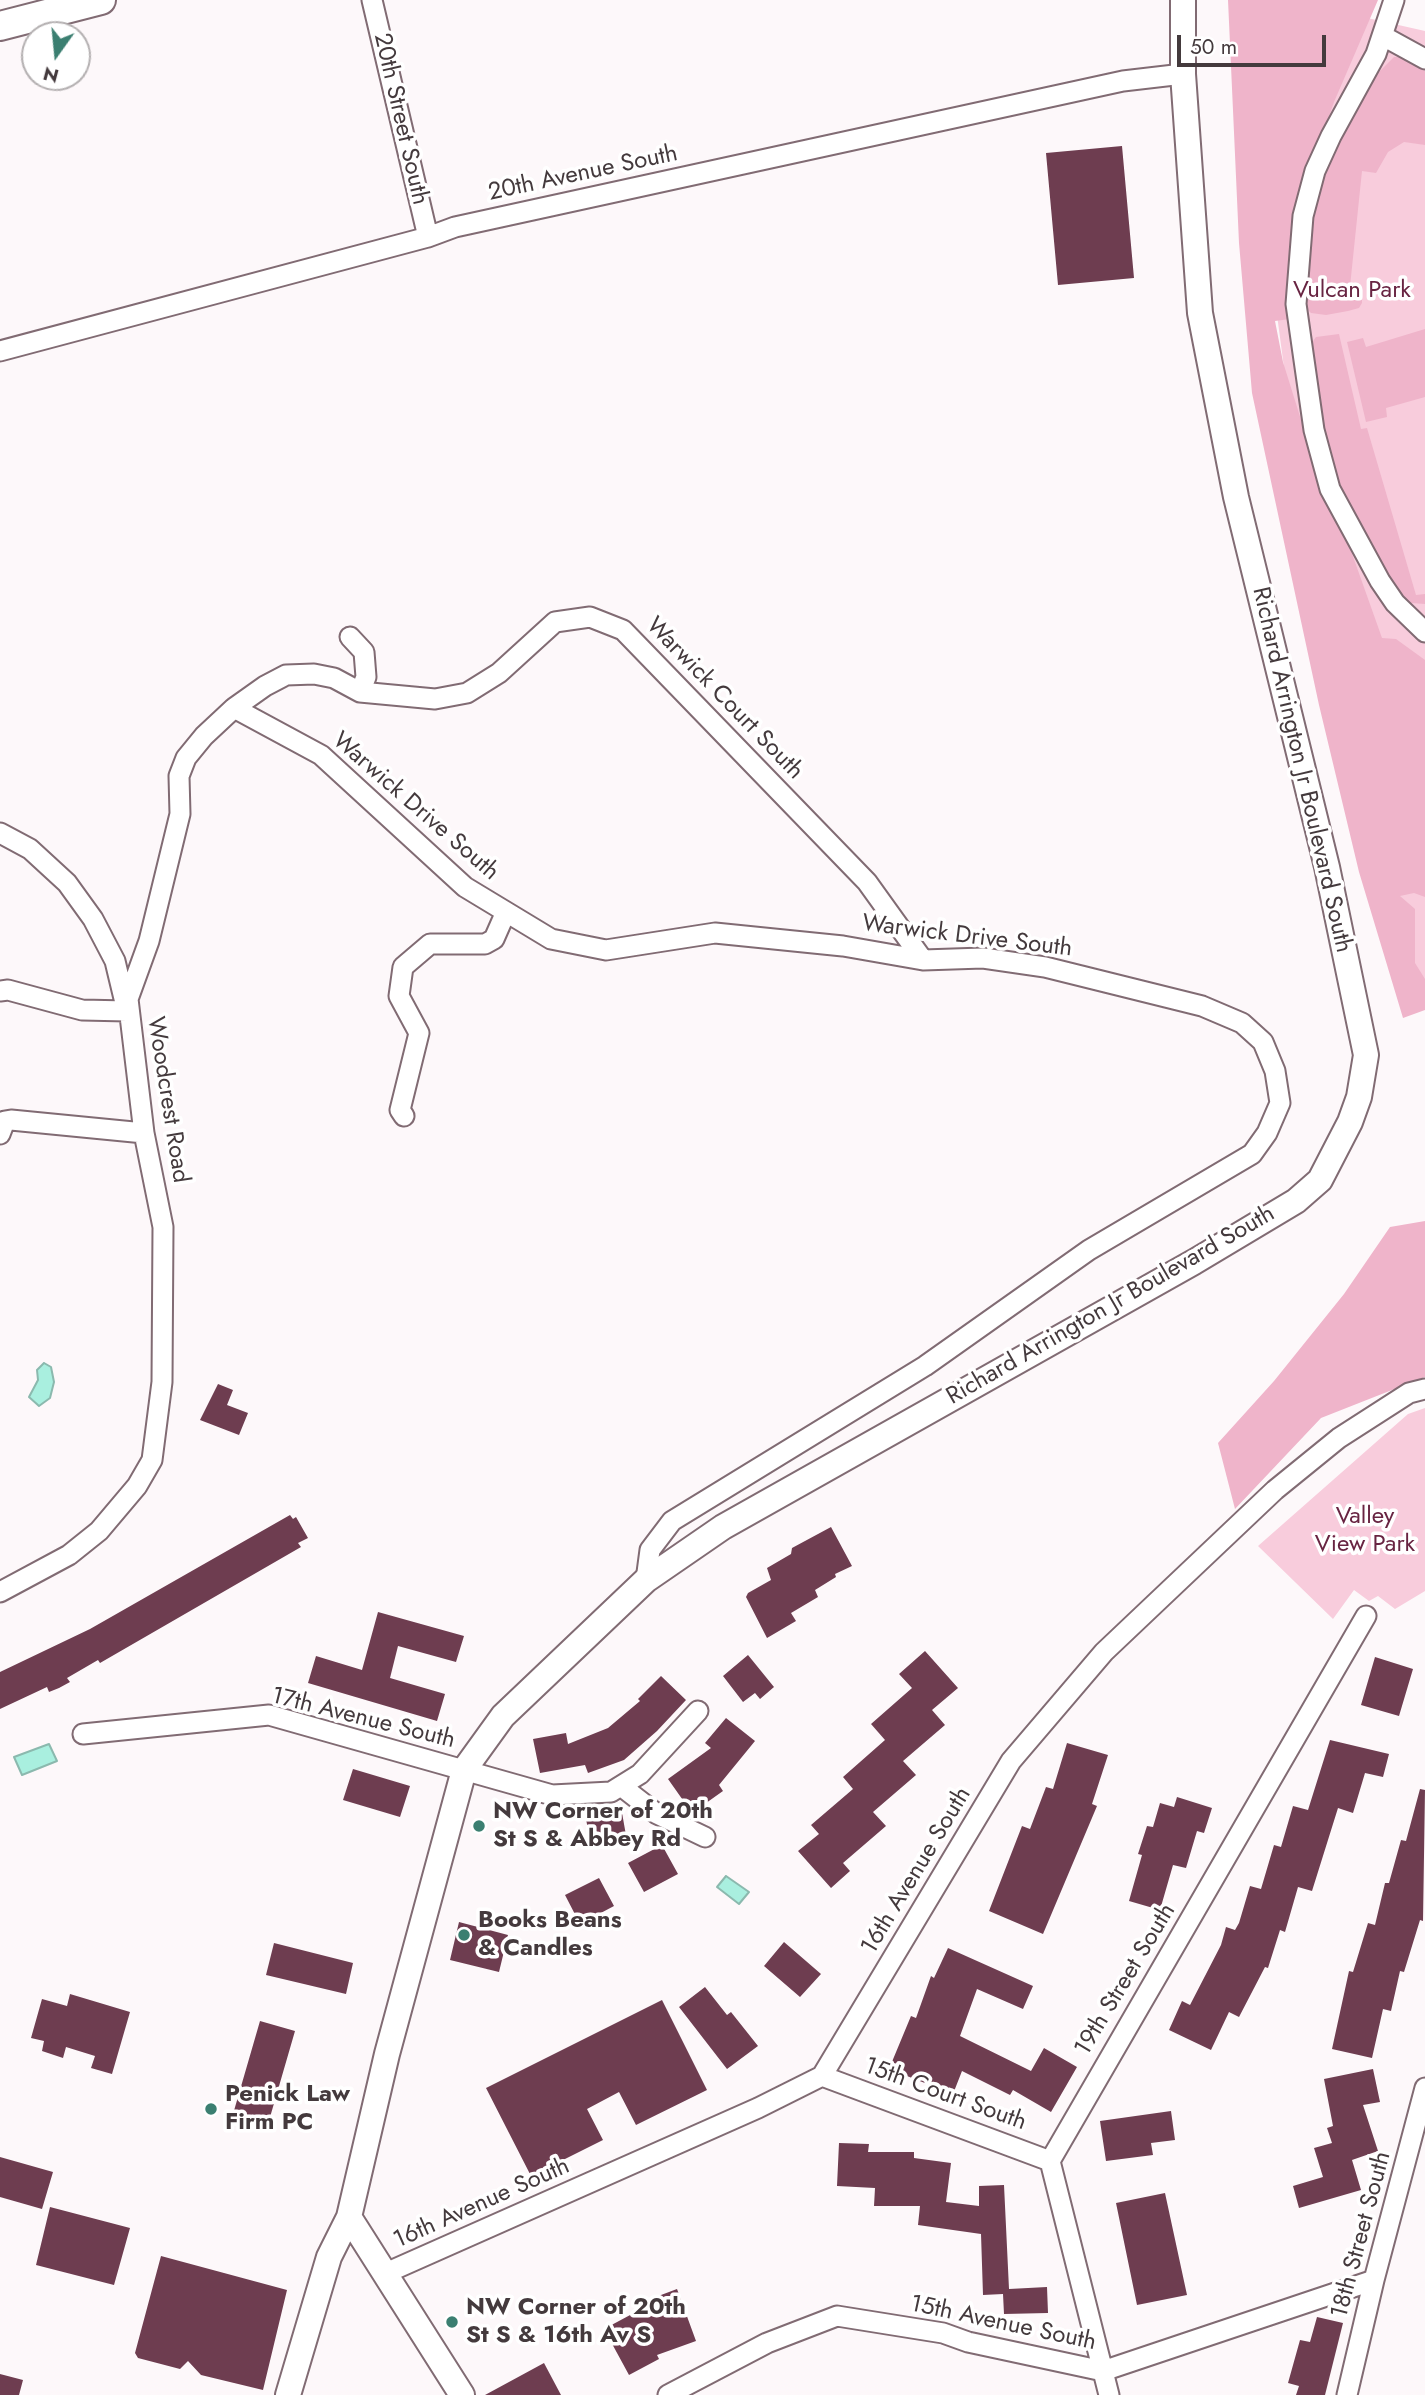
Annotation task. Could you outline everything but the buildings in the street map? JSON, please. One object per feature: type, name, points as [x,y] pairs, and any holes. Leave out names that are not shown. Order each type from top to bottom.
[{"type":"main road","points":[[0,26],[101,0]]},
{"type":"street","name":"20th Street South","points":[[372,0],[428,237]]},
{"type":"street","name":"Richard Arrington Jr Boulevard South","points":[[288,2395],[329,2257],[349,2217],[387,2054],[464,1770],[503,1716],[646,1580],[723,1527],[1194,1262],[1296,1201],[1320,1181],[1359,1097],[1366,1055],[1327,867],[1236,496],[1200,313],[1183,75],[1183,0]]},
{"type":"street","points":[[1394,0],[1383,36],[1315,171],[1302,227],[1296,304],[1314,430],[1330,489],[1380,581],[1395,603],[1425,632]]},
{"type":"street","points":[[1383,36],[1425,59]]},
{"type":"street","name":"20th Avenue South","points":[[0,351],[455,228],[1123,81],[1183,75]]},
{"type":"street","name":"Warwick Court South","points":[[360,692],[435,699],[467,693],[499,673],[555,622],[590,617],[623,630],[867,882],[923,960]]},
{"type":"street","points":[[350,637],[364,652],[366,677],[360,692]]},
{"type":"street","name":"Woodcrest Road","points":[[0,1592],[69,1555],[99,1531],[137,1486],[152,1460],[162,1382],[163,1227],[144,1133],[127,1011],[128,999],[149,941],[180,814],[179,776],[186,758],[204,736],[234,708],[286,675],[314,674],[334,678],[360,692]]},
{"type":"street","name":"Warwick Drive South","points":[[234,708],[321,755],[465,887],[505,914],[551,939],[606,950],[715,933],[843,946],[923,960],[983,958],[1045,967],[1202,1006],[1241,1023],[1263,1042],[1275,1071],[1280,1103],[1267,1133],[1252,1154],[1089,1250],[925,1366],[672,1521],[650,1550],[646,1580]]},
{"type":"street","points":[[0,833],[30,849],[66,883],[93,919],[115,961],[127,1011],[82,1010],[8,990],[0,991]]},
{"type":"street","points":[[404,1116],[400,1110],[419,1033],[399,996],[403,967],[430,944],[485,944],[494,939],[505,914]]},
{"type":"street","points":[[0,1134],[5,1121],[10,1119],[144,1133]]},
{"type":"street","name":"16th Avenue South","points":[[386,2273],[758,2108],[822,2076],[1011,1761],[1104,1652],[1275,1490],[1339,1438],[1409,1393],[1425,1389]]},
{"type":"street","name":"19th Street South","points":[[1050,2161],[1366,1616]]},
{"type":"street","points":[[698,1711],[640,1774],[621,1786],[657,1814],[705,1837]]},
{"type":"street","name":"17th Avenue South","points":[[83,1734],[269,1715],[552,1795],[611,1792],[621,1786]]},
{"type":"street","name":"15th Court South","points":[[822,2076],[1050,2161]]},
{"type":"street","name":"18th Street South","points":[[1347,2395],[1374,2280],[1425,2088]]},
{"type":"street","points":[[1050,2161],[1109,2395]]},
{"type":"street","points":[[349,2217],[462,2395]]},
{"type":"street","name":"15th Avenue South","points":[[668,2395],[767,2343],[837,2316],[943,2333],[968,2342],[1102,2371],[1374,2280]]},
{"type":"green space","name":"Vulcan Park","points":[[1363,17],[1425,31],[1425,1000],[1413,1001],[1298,473],[1277,315],[1284,193]]},
{"type":"green space","name":"Valley View Park","points":[[1425,1408],[1425,1591],[1395,1609],[1378,1596],[1369,1601],[1354,1590],[1333,1619],[1258,1546],[1408,1414]]},
{"type":"shaded area","points":[[1228,0],[1378,0],[1334,102],[1291,226],[1290,319],[1275,321],[1283,362],[1326,500],[1350,548],[1382,638],[1396,639],[1425,660],[1425,897],[1414,893],[1400,896],[1415,909],[1415,963],[1425,979],[1425,1010],[1403,1018],[1359,872],[1319,705],[1252,393],[1239,243]]},
{"type":"shaded area","points":[[1394,57],[1404,57],[1425,71],[1425,145],[1404,142],[1388,152],[1376,173],[1362,171],[1349,296],[1362,298],[1362,303],[1359,308],[1348,311],[1326,315],[1311,313],[1304,306],[1311,224],[1323,170],[1373,78]]},
{"type":"shaded area","points":[[1425,329],[1425,397],[1386,408],[1387,417],[1366,422],[1347,342],[1363,338],[1366,347]]},
{"type":"shaded area","points":[[1339,334],[1361,429],[1367,428],[1416,595],[1425,594],[1425,604],[1411,603],[1395,592],[1339,488],[1321,420],[1311,344],[1316,337]]},
{"type":"shaded area","points":[[1425,1221],[1425,1377],[1321,1418],[1235,1509],[1218,1443],[1274,1381],[1344,1294],[1390,1227]]},
{"type":"shaded area","points":[[44,1363],[51,1367],[54,1382],[50,1398],[39,1406],[29,1397],[38,1380],[37,1370]]},
{"type":"shaded area","points":[[49,1744],[57,1761],[22,1775],[14,1757]]},
{"type":"shaded area","points":[[726,1876],[749,1892],[739,1904],[717,1887]]},
{"type":"place","name":"NW Corner of 20th St S & Abbey Rd","points":[[479,1826]]},
{"type":"place","name":"Books Beans & Candles","points":[[464,1935]]},
{"type":"place","name":"Penick Law Firm PC","points":[[211,2109]]},
{"type":"place","name":"NW Corner of 20th St S & 16th Av S","points":[[452,2322]]}]
